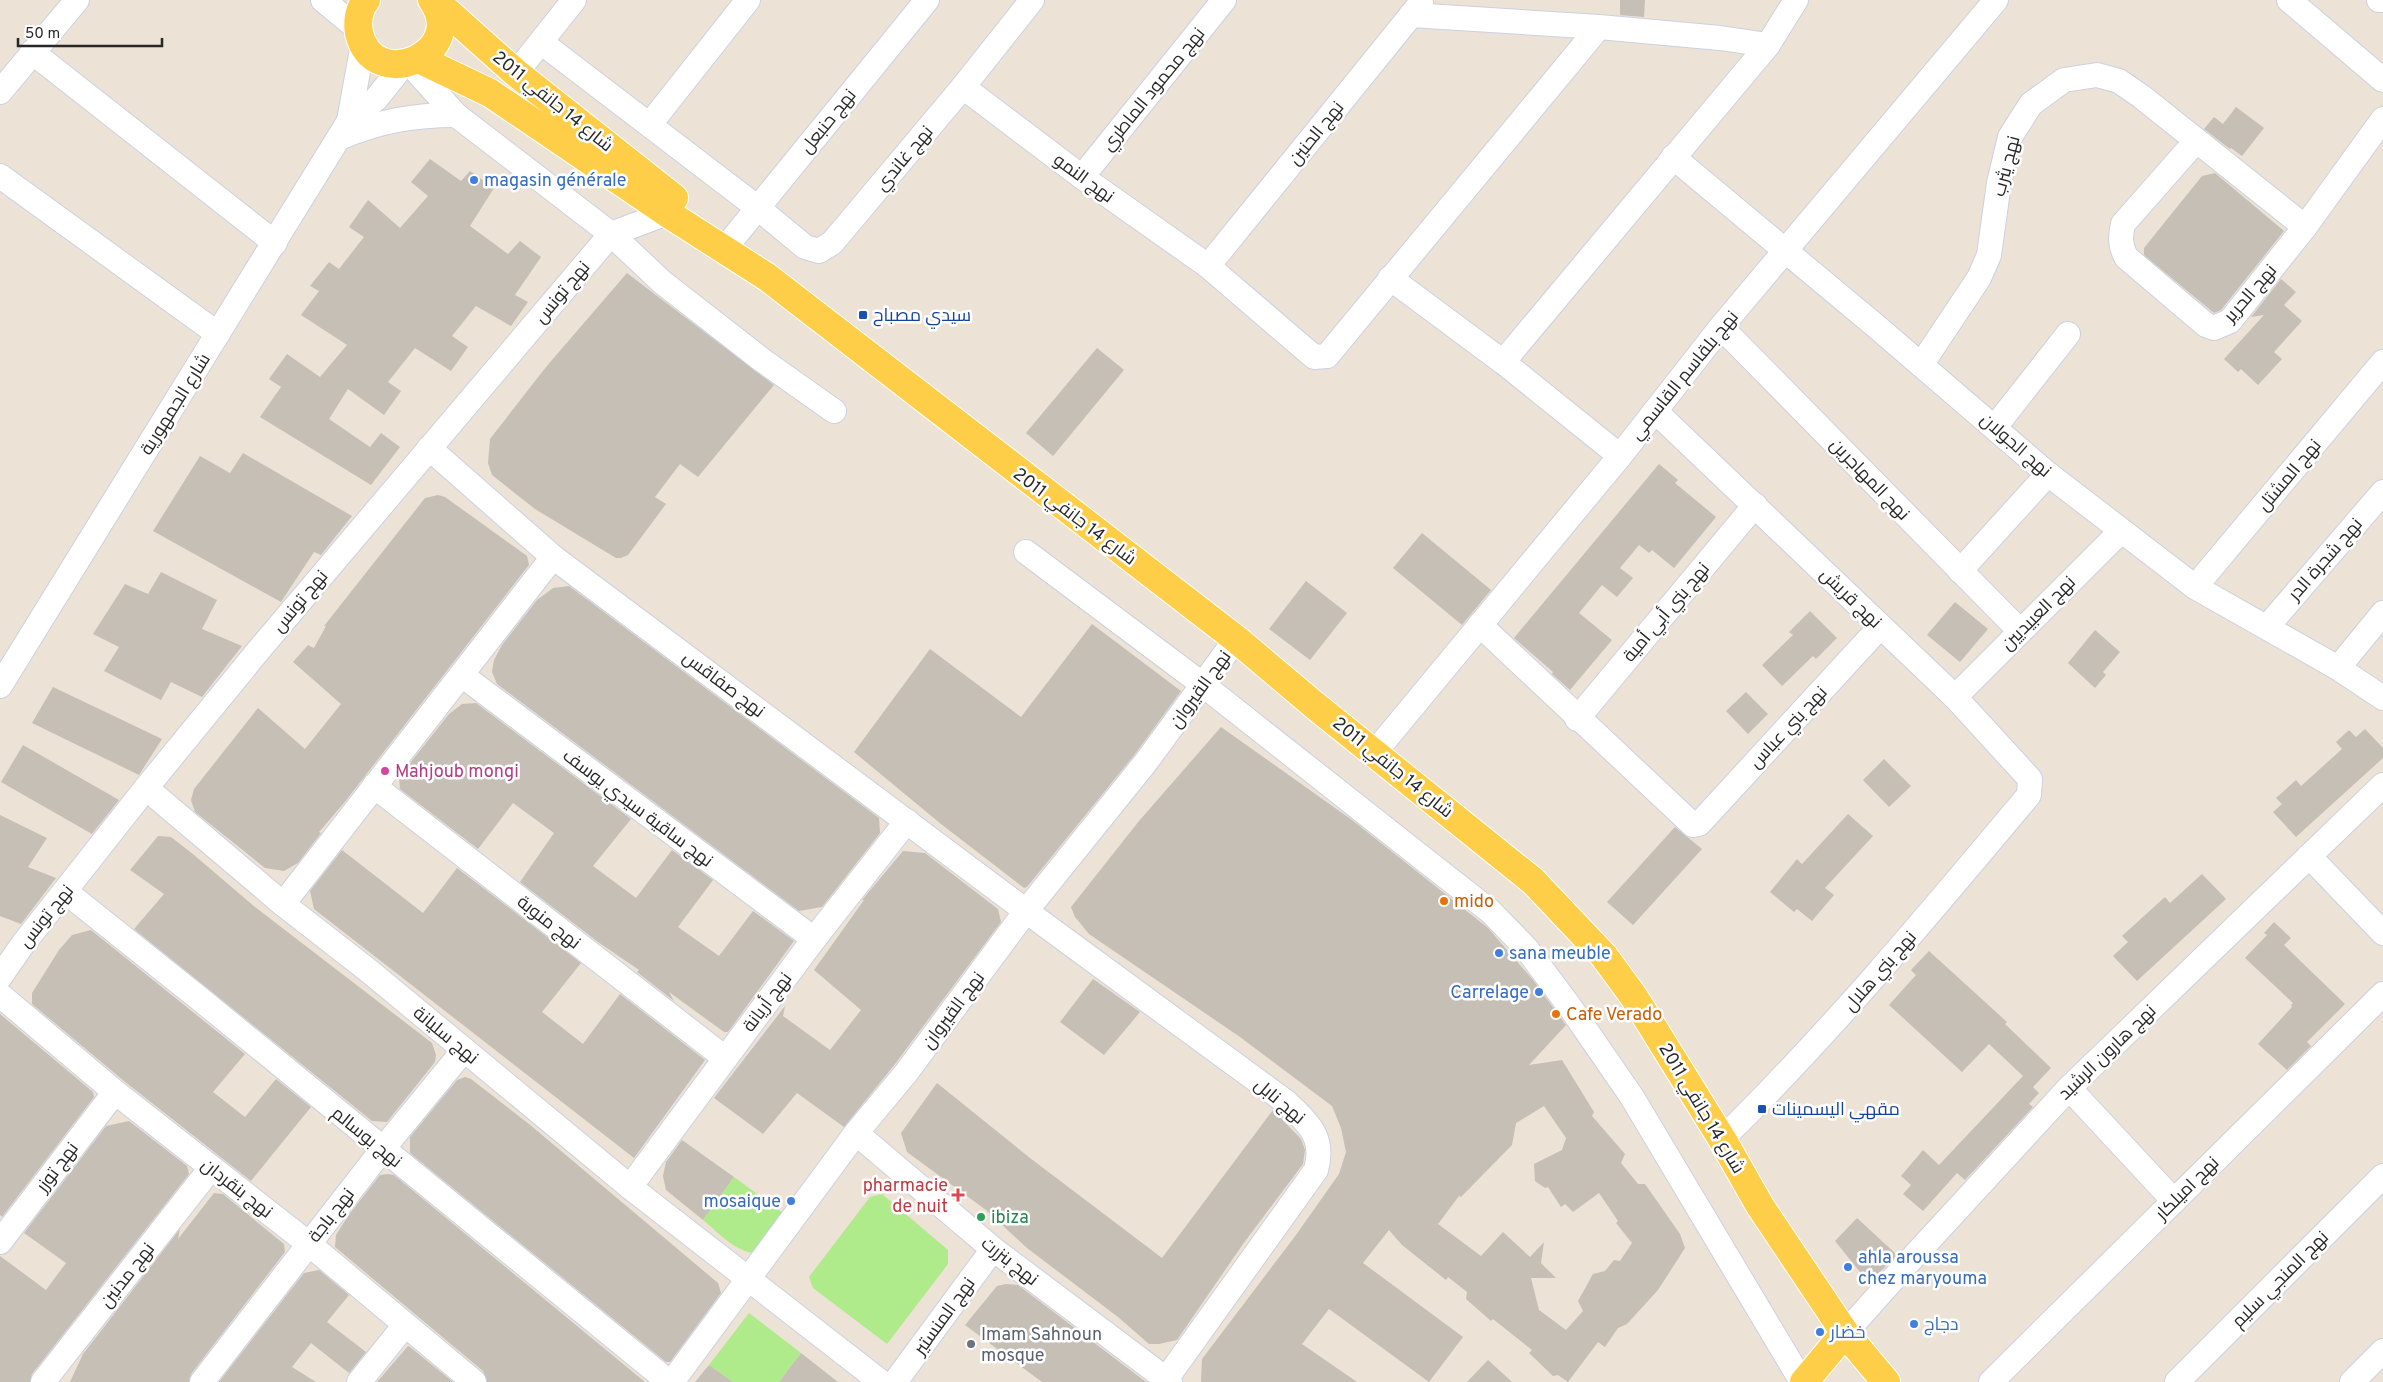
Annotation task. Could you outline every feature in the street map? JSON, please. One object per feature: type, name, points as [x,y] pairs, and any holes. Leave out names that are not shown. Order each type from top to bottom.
[{"type":"main road","name":"شارع 14 جانفي 2011","points":[[433,0],[516,73],[730,242],[767,277]]},
{"type":"main road","points":[[411,62],[429,51],[436,40],[440,28],[439,14],[433,0]]},
{"type":"main road","name":"شارع 14 جانفي 2011","points":[[360,17],[371,54],[380,60],[392,64],[411,62],[490,93],[667,213],[767,277],[1236,639],[1313,704],[1533,881],[1604,956],[1634,998],[1722,1139],[1760,1206],[1846,1333],[1886,1382]]},
{"type":"main road","points":[[1803,1382],[1846,1333]]},
{"type":"street","points":[[0,92],[77,0]]},
{"type":"street","points":[[322,0],[360,17],[345,129]]},
{"type":"street","points":[[516,73],[542,43],[574,0]]},
{"type":"street","points":[[650,124],[748,0]]},
{"type":"street","name":"نهج حنبعل","points":[[730,242],[927,0]]},
{"type":"street","name":"نهج غاندي","points":[[758,208],[805,247],[812,250],[826,249],[963,87],[1032,0]]},
{"type":"street","name":"نهج محمود الماطري","points":[[1082,178],[1224,0]]},
{"type":"street","points":[[1503,362],[1768,45],[1796,0]]},
{"type":"street","name":"نهج بلقاسم القاسمي","points":[[1374,752],[1620,456],[1721,327],[1996,0]]},
{"type":"street","points":[[2289,0],[2383,80]]},
{"type":"street","points":[[1418,8],[1720,38],[1768,45]]},
{"type":"street","name":"نهج الحنين","points":[[1208,266],[1418,8]]},
{"type":"street","name":"نهج النمو","points":[[963,87],[1082,178],[1208,266],[1314,357],[1327,356],[1599,27]]},
{"type":"street","points":[[542,43],[758,208]]},
{"type":"street","points":[[32,52],[275,243]]},
{"type":"street","points":[[345,129],[411,62],[456,115],[611,234],[662,282],[762,360],[834,411]]},
{"type":"street","name":"نهج يثرب","points":[[1921,365],[1983,270],[1989,255],[1999,183],[2010,137],[2032,104],[2064,80],[2097,75],[2119,81],[2305,227]]},
{"type":"street","points":[[345,129],[426,115],[456,115]]},
{"type":"street","name":"نهج الحرير","points":[[2196,141],[2123,224],[2120,236],[2121,247],[2126,258],[2206,325],[2214,328],[2230,321],[2305,227],[2383,119]]},
{"type":"street","name":"شارع الجمهورية","points":[[0,686],[275,243],[313,177],[345,129]]},
{"type":"street","name":"نهج الجولان","points":[[1673,157],[1995,427],[2048,474],[2195,587],[2267,626],[2382,696]]},
{"type":"street","points":[[0,176],[218,334]]},
{"type":"street","points":[[611,234],[667,213]]},
{"type":"street","name":"نهج تونس","points":[[0,977],[23,944],[66,892],[146,788],[258,651],[611,234]]},
{"type":"street","points":[[1390,278],[1503,362],[1620,456]]},
{"type":"street","name":"نهج المهاجرين","points":[[1721,327],[2020,630]]},
{"type":"street","points":[[1995,427],[2068,334]]},
{"type":"street","name":"نهج المشتل","points":[[2195,587],[2383,362]]},
{"type":"street","name":"نهج قريش","points":[[1655,411],[1755,504],[1954,697],[2025,772],[2030,779],[2029,795]]},
{"type":"street","name":"نهج صفاقس","points":[[429,448],[553,557],[1026,911]]},
{"type":"street","points":[[1960,571],[2048,474]]},
{"type":"street","name":"نهج شجرة الدر","points":[[2267,626],[2383,492]]},
{"type":"street","name":"نهج بني أبي أمية","points":[[1577,719],[1755,504]]},
{"type":"street","name":"نهج العبيديين","points":[[1954,697],[2122,531]]},
{"type":"street","points":[[1026,552],[1202,684],[1490,911],[1526,948],[1570,1007],[1632,1098],[1803,1382]]},
{"type":"street","points":[[283,904],[374,786],[463,676],[553,557]]},
{"type":"street","points":[[2338,668],[2383,613]]},
{"type":"street","points":[[1480,625],[1577,719]]},
{"type":"street","name":"نهج بني عباس","points":[[1577,719],[1693,825],[1696,825],[1699,824],[1880,627]]},
{"type":"street","name":"نهج القيروان","points":[[670,1382],[856,1133],[906,1073],[1026,911],[1146,762],[1236,639]]},
{"type":"street","name":"نهج ساقية سيدي يوسف","points":[[463,676],[814,940]]},
{"type":"street","name":"نهج هارون الرشيد","points":[[1846,1333],[2070,1088],[2383,785]]},
{"type":"street","name":"نهج منوبة","points":[[374,786],[725,1058]]},
{"type":"street","name":"نهج سليانة","points":[[146,788],[283,904],[630,1187],[880,1382]]},
{"type":"street","name":"نهج بني هلال","points":[[1722,1139],[1784,1079],[1898,952],[2029,795]]},
{"type":"street","name":"نهج أريانة","points":[[630,1187],[814,940],[907,821]]},
{"type":"street","points":[[2309,856],[2383,933]]},
{"type":"street","name":"نهج بوسالم","points":[[66,892],[670,1382]]},
{"type":"street","name":"نهج نابل","points":[[1026,911],[1286,1102],[1308,1124],[1320,1148],[1316,1170],[1167,1381]]},
{"type":"street","name":"نهج اميلكار","points":[[1991,1382],[2016,1355],[2383,994]]},
{"type":"street","name":"نهج بنقردان","points":[[0,995],[115,1092],[309,1244],[474,1382]]},
{"type":"street","name":"نهج باجة","points":[[202,1382],[382,1150],[464,1050]]},
{"type":"street","points":[[2070,1088],[2174,1201]]},
{"type":"street","name":"نهج توزر","points":[[0,1242],[115,1092]]},
{"type":"street","name":"نهج بنزرت","points":[[856,1133],[993,1249],[1167,1381]]},
{"type":"street","name":"نهج مدنين","points":[[43,1382],[211,1168]]},
{"type":"street","name":"نهج المنجي سليم","points":[[2177,1382],[2383,1176]]},
{"type":"street","name":"نهج المنستير","points":[[896,1382],[993,1249]]},
{"type":"street","points":[[359,1382],[405,1325]]},
{"type":"street","points":[[2352,1382],[2383,1351]]},
{"type":"green space","points":[[734,1177],[787,1216],[759,1253],[736,1247],[703,1220]]},
{"type":"green space","points":[[882,1194],[948,1250],[948,1264],[887,1344],[813,1288],[809,1277],[870,1197]]},
{"type":"green space","points":[[749,1313],[801,1353],[779,1382],[733,1382],[709,1365]]},
{"type":"building","points":[[1620,0],[1645,0],[1644,17],[1620,15]]},
{"type":"building","points":[[2236,107],[2264,128],[2242,156],[2204,129],[2214,117],[2223,124]]},
{"type":"building","points":[[430,159],[461,181],[470,171],[494,188],[470,226],[508,254],[520,241],[541,257],[515,295],[528,302],[511,326],[476,306],[452,336],[468,347],[451,371],[415,348],[388,382],[401,391],[384,415],[348,389],[329,419],[370,447],[381,433],[400,447],[371,485],[260,417],[281,387],[269,379],[287,354],[320,377],[347,345],[301,315],[319,291],[310,286],[329,262],[339,269],[364,237],[349,227],[368,200],[400,228],[428,196],[411,182]]},
{"type":"building","points":[[2215,173],[2284,231],[2221,310],[2214,313],[2144,255],[2144,248],[2202,176]]},
{"type":"building","points":[[627,273],[774,385],[698,477],[680,464],[655,497],[666,504],[628,555],[616,558],[535,509],[492,475],[488,463],[490,439],[546,367]]},
{"type":"building","points":[[2281,279],[2296,292],[2284,305],[2302,321],[2274,352],[2282,359],[2258,385],[2241,369],[2238,372],[2224,359],[2264,315],[2251,317]]},
{"type":"building","points":[[1097,348],[1124,370],[1053,456],[1026,433]]},
{"type":"building","points":[[243,453],[352,516],[321,555],[314,552],[281,602],[153,531],[200,456],[230,473]]},
{"type":"building","points":[[1659,464],[1678,480],[1675,483],[1716,517],[1674,568],[1652,550],[1649,553],[1639,545],[1620,568],[1633,578],[1617,597],[1602,585],[1579,613],[1612,640],[1570,690],[1552,674],[1553,672],[1514,638]]},
{"type":"building","points":[[438,495],[445,497],[527,556],[529,565],[344,803],[319,832],[321,833],[298,863],[284,871],[265,868],[195,812],[191,800],[194,789],[258,708],[305,749],[341,704],[293,662],[308,645],[314,648],[326,626],[324,626],[425,498]]},
{"type":"building","points":[[1422,533],[1491,590],[1462,625],[1393,568]]},
{"type":"building","points":[[161,572],[217,600],[202,629],[242,646],[202,697],[171,682],[161,700],[104,671],[119,647],[93,634],[125,584],[148,594]]},
{"type":"building","points":[[1306,581],[1347,613],[1310,660],[1269,629]]},
{"type":"building","points":[[569,586],[879,818],[880,833],[822,907],[799,911],[497,684],[492,672],[494,660],[502,645],[537,600],[553,588]]},
{"type":"building","points":[[1955,602],[1988,629],[1960,662],[1927,635]]},
{"type":"building","points":[[1810,611],[1837,638],[1816,659],[1813,656],[1782,686],[1762,665],[1793,635],[1789,632]]},
{"type":"building","points":[[1092,624],[1181,691],[1135,754],[1027,887],[1024,888],[941,824],[854,752],[930,649],[1021,717]]},
{"type":"building","points":[[2095,630],[2120,652],[2103,672],[2106,675],[2095,688],[2068,663]]},
{"type":"building","points":[[53,687],[162,739],[139,775],[32,723]]},
{"type":"building","points":[[1746,692],[1768,714],[1748,734],[1726,711]]},
{"type":"building","points":[[476,703],[631,819],[593,866],[636,898],[672,850],[713,880],[678,927],[719,956],[753,911],[794,941],[728,1032],[724,1032],[669,992],[674,1001],[637,972],[639,970],[598,942],[520,882],[554,833],[513,803],[478,849],[400,789],[399,777],[449,714],[462,704]]},
{"type":"building","points":[[1221,727],[1352,820],[1488,928],[1533,980],[1566,1025],[1529,1065],[1562,1060],[1594,1112],[1592,1116],[1625,1154],[1621,1163],[1638,1184],[1645,1184],[1680,1234],[1685,1248],[1658,1290],[1627,1324],[1618,1328],[1605,1347],[1598,1342],[1568,1382],[1558,1375],[1553,1376],[1529,1353],[1532,1350],[1493,1319],[1491,1321],[1466,1299],[1467,1292],[1448,1277],[1446,1280],[1402,1245],[1389,1230],[1363,1263],[1463,1337],[1429,1382],[1329,1309],[1302,1344],[1357,1382],[1201,1382],[1202,1359],[1296,1235],[1339,1174],[1346,1152],[1341,1128],[1332,1106],[1240,1037],[1089,934],[1075,917],[1071,907],[1139,821]],"holes":[[[1544,1106],[1566,1138],[1562,1150],[1534,1164],[1535,1181],[1545,1188],[1548,1187],[1561,1207],[1565,1204],[1573,1212],[1599,1193],[1618,1221],[1616,1223],[1632,1243],[1620,1261],[1614,1260],[1605,1271],[1593,1274],[1578,1301],[1583,1311],[1566,1330],[1539,1310],[1531,1278],[1556,1278],[1541,1263],[1544,1242],[1530,1257],[1503,1232],[1481,1256],[1438,1224],[1459,1196],[1461,1197],[1512,1145],[1516,1123]]]},
{"type":"building","points":[[2365,729],[2383,748],[2383,758],[2296,837],[2273,812],[2282,804],[2276,798],[2296,780],[2301,786],[2342,749],[2336,742],[2349,730],[2356,737]]},
{"type":"building","points":[[23,745],[119,800],[92,834],[1,782]]},
{"type":"building","points":[[1884,759],[1911,786],[1889,807],[1863,780]]},
{"type":"building","points":[[1848,814],[1873,836],[1825,888],[1834,895],[1812,921],[1797,909],[1794,912],[1770,892],[1797,859],[1802,864]]},
{"type":"building","points":[[0,815],[47,838],[28,867],[56,878],[21,924],[0,916]]},
{"type":"building","points":[[1675,827],[1702,849],[1633,925],[1607,902]]},
{"type":"building","points":[[158,836],[171,837],[255,907],[432,1043],[436,1055],[435,1062],[387,1122],[372,1121],[134,929],[164,894],[130,870]]},
{"type":"building","points":[[342,850],[423,913],[457,868],[581,963],[542,1012],[583,1044],[620,994],[705,1060],[634,1158],[314,909],[310,891]]},
{"type":"building","points":[[903,851],[925,853],[998,909],[1001,922],[895,1064],[844,1127],[797,1093],[763,1134],[714,1098],[785,1006],[783,1016],[830,1050],[861,1010],[814,970],[864,900],[862,900]]},
{"type":"building","points":[[2202,874],[2226,899],[2137,981],[2113,956],[2128,942],[2122,936],[2165,897],[2170,903]]},
{"type":"building","points":[[2274,922],[2291,938],[2284,945],[2345,1004],[2307,1042],[2311,1046],[2287,1070],[2258,1044],[2292,1007],[2293,1003],[2245,958],[2267,935],[2264,933]]},
{"type":"building","points":[[91,930],[245,1054],[213,1092],[245,1117],[276,1079],[311,1107],[251,1181],[124,1081],[32,1004],[32,993],[59,950],[72,935]]},
{"type":"building","points":[[1929,951],[2007,1022],[2005,1024],[2051,1068],[2033,1087],[2039,1093],[2029,1104],[2033,1107],[1965,1180],[1957,1173],[1923,1211],[1903,1194],[1911,1185],[1901,1176],[1923,1150],[1939,1165],[2023,1076],[1989,1044],[1962,1072],[1889,1005],[1916,975],[1911,970]]},
{"type":"building","points":[[1093,979],[1140,1012],[1104,1055],[1060,1022]]},
{"type":"building","points":[[0,1014],[93,1092],[94,1097],[2,1217],[0,1215]]},
{"type":"building","points":[[465,1077],[471,1079],[529,1124],[718,1283],[721,1293],[670,1362],[666,1362],[410,1153],[410,1137],[457,1080]]},
{"type":"building","points":[[937,1083],[1030,1158],[1162,1258],[1273,1110],[1301,1139],[1305,1150],[1303,1164],[1243,1244],[1177,1340],[1149,1344],[1118,1317],[1027,1248],[986,1210],[907,1152],[901,1133]]},
{"type":"building","points":[[129,1121],[187,1166],[189,1174],[32,1374],[30,1382],[0,1382],[0,1256],[46,1290],[66,1263],[24,1233],[106,1126]]},
{"type":"building","points":[[682,1140],[734,1177],[703,1220],[666,1190],[663,1176],[666,1162]]},
{"type":"building","points":[[380,1175],[394,1175],[645,1382],[487,1382],[483,1371],[335,1247],[336,1235],[348,1216]]},
{"type":"building","points":[[214,1193],[223,1194],[284,1244],[285,1252],[191,1374],[189,1382],[70,1382],[83,1354],[180,1229],[178,1239]]},
{"type":"building","points":[[1857,1218],[1897,1255],[1869,1283],[1835,1241]]},
{"type":"building","points":[[319,1270],[349,1295],[327,1322],[366,1352],[349,1373],[311,1343],[292,1367],[316,1382],[219,1382],[304,1273]]},
{"type":"building","points":[[1006,1284],[1018,1285],[1146,1382],[1042,1382],[965,1325],[997,1286]]},
{"type":"building","points":[[408,1346],[410,1347],[453,1382],[377,1382]]},
{"type":"building","points":[[801,1353],[838,1382],[779,1382]]},
{"type":"building","points":[[1488,1360],[1512,1382],[1467,1382]]},
{"type":"building","points":[[709,1365],[733,1382],[695,1382]]},
{"type":"place","name":"magasin générale","points":[[474,180]]},
{"type":"place","name":"سيدي مصباح","points":[[863,315]]},
{"type":"place","name":"Mahjoub mongi","points":[[385,771]]},
{"type":"place","name":"mido","points":[[1444,901]]},
{"type":"place","name":"sana meuble","points":[[1499,953]]},
{"type":"place","name":"Carrelage","points":[[1539,992]]},
{"type":"place","name":"Cafe Verado","points":[[1556,1014]]},
{"type":"place","name":"مقهي اليسمينات","points":[[1762,1109]]},
{"type":"place","name":"pharmacie de nuit","points":[[958,1195]]},
{"type":"place","name":"mosaique","points":[[791,1201]]},
{"type":"place","name":"ibiza","points":[[981,1217]]},
{"type":"place","name":"ahla aroussa chez maryouma","points":[[1848,1267]]},
{"type":"place","name":"دجاج","points":[[1914,1324]]},
{"type":"place","name":"خضار","points":[[1820,1332]]},
{"type":"place","name":"Imam Sahnoun mosque","points":[[971,1344]]}]
